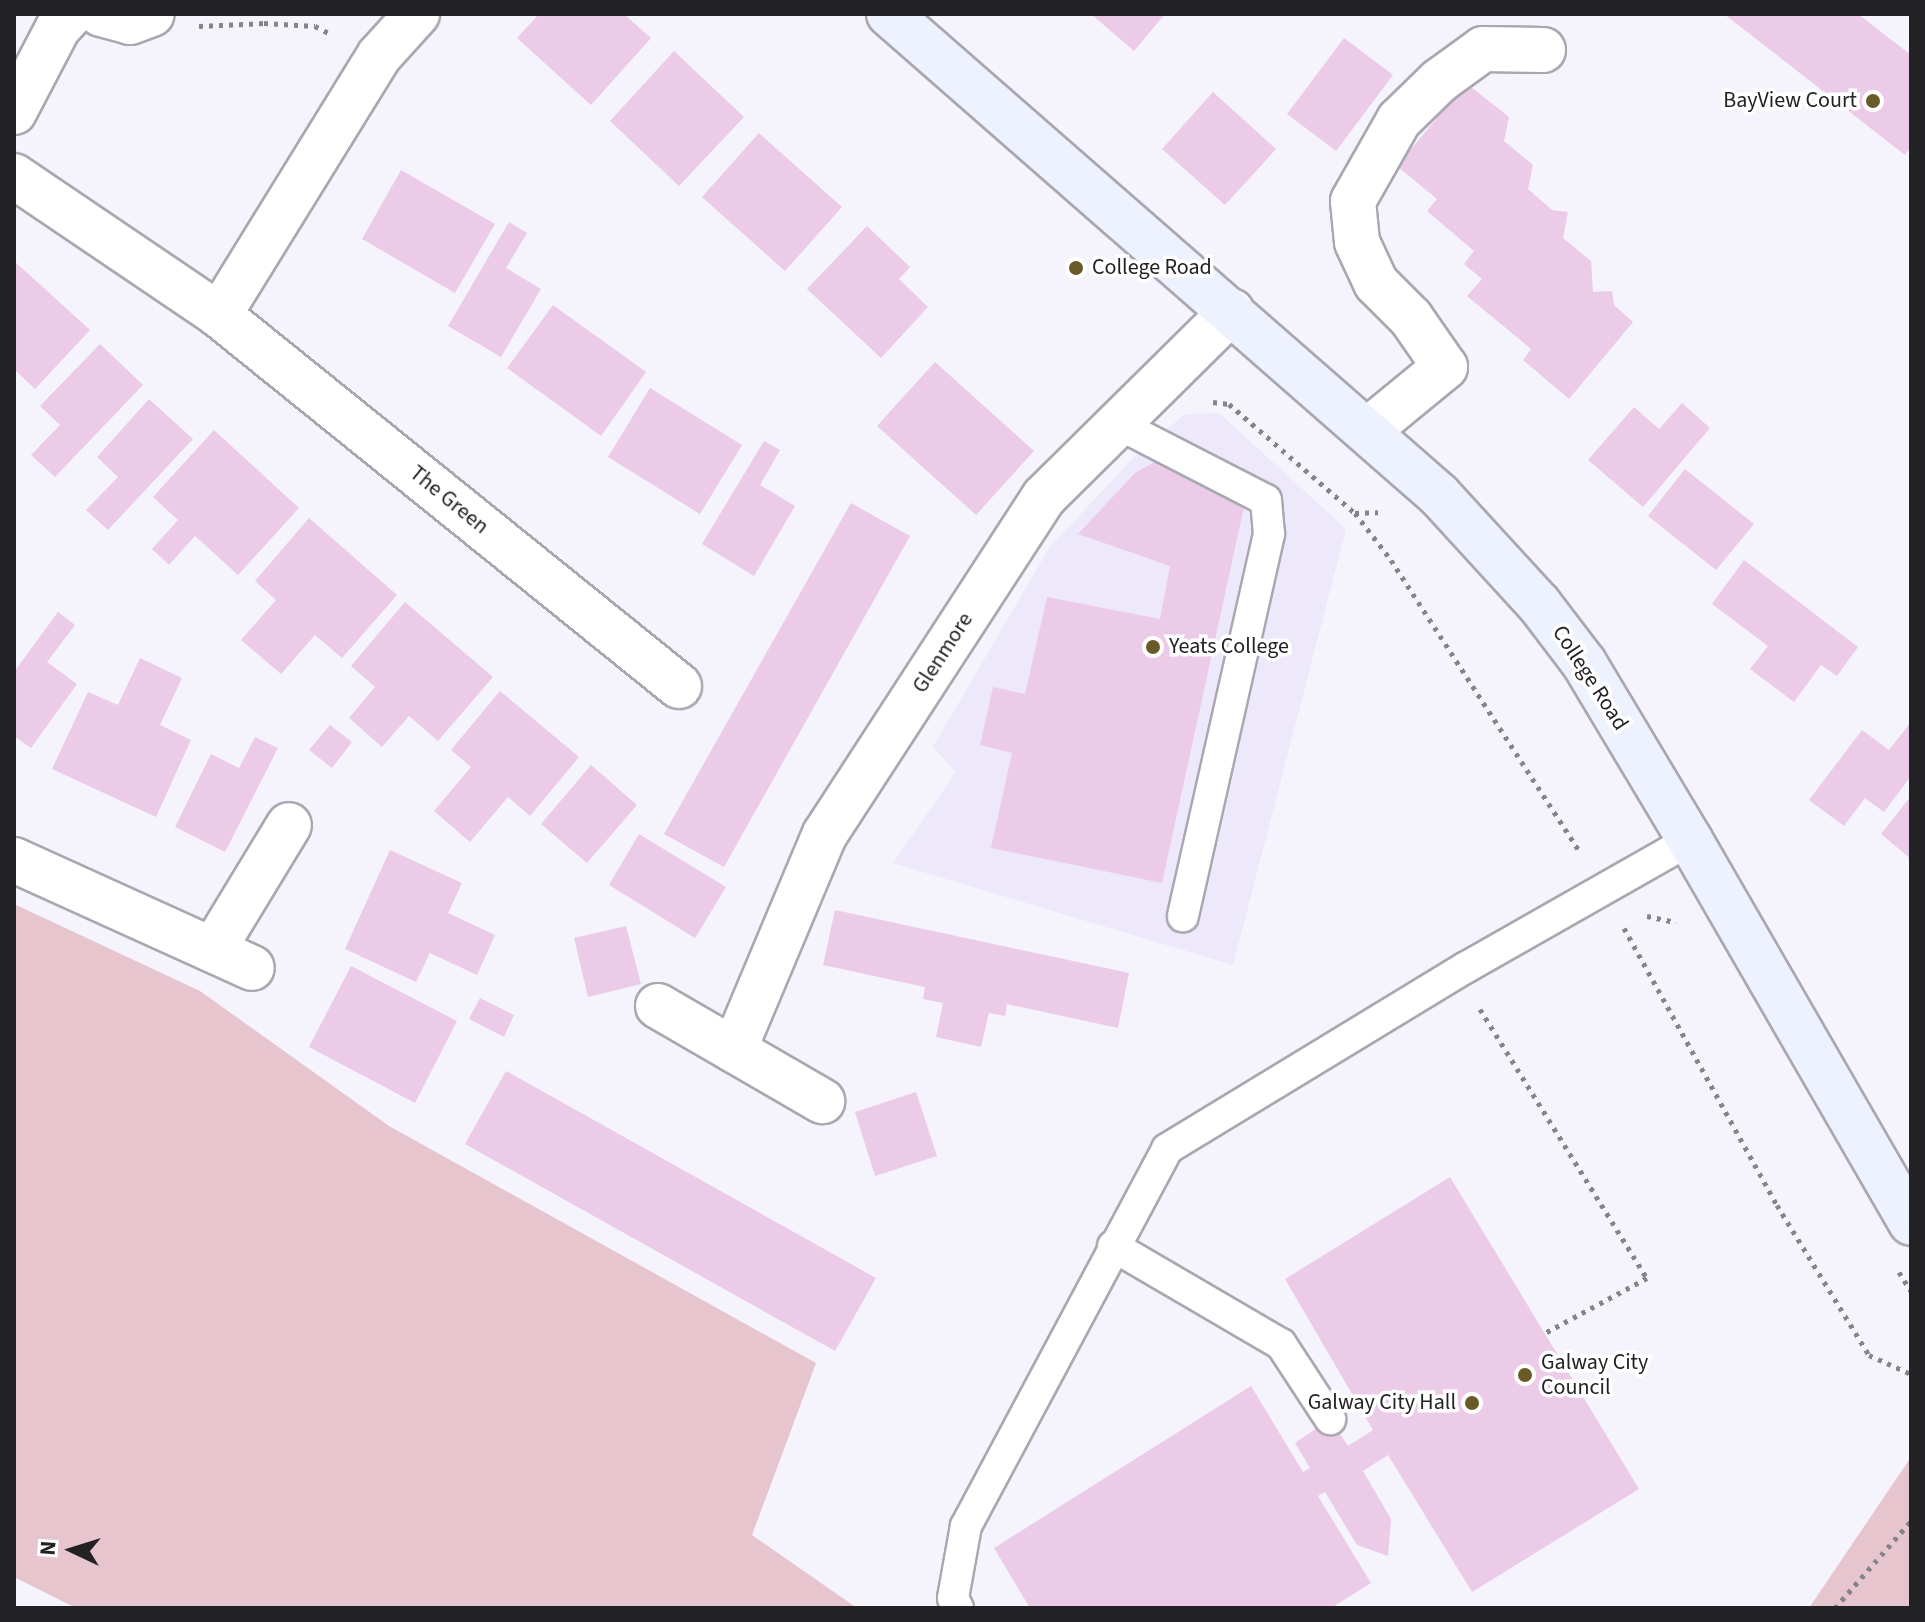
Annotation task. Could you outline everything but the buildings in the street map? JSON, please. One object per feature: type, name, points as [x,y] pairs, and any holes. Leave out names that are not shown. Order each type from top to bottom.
[{"type":"main road","name":"College Road","points":[[889,14],[1449,504],[1539,604],[1584,663],[1911,1223]]},
{"type":"street","points":[[14,112],[58,28],[71,14]]},
{"type":"street","points":[[101,14],[130,22],[150,16]]},
{"type":"street","points":[[219,315],[379,56],[417,14]]},
{"type":"street","points":[[1367,431],[1445,367],[1411,318],[1376,283],[1357,242],[1353,201],[1399,120],[1439,81],[1483,49],[1543,50]]},
{"type":"street","name":"The Green","points":[[14,176],[219,315],[679,686]]},
{"type":"street","name":"Glenmore","points":[[734,1050],[825,834],[1044,497],[1232,311]]},
{"type":"street","points":[[213,950],[289,825]]},
{"type":"street","points":[[14,860],[252,968]]},
{"type":"street","points":[[658,1006],[822,1101]]},
{"type":"lane","points":[[1118,424],[1266,500],[1269,534],[1183,916]]},
{"type":"lane","points":[[958,1608],[953,1598],[966,1526],[1167,1149],[1492,952],[1690,840]]},
{"type":"lane","points":[[1113,1246],[1281,1344],[1330,1419]]},
{"type":"path","points":[[150,16],[204,27],[264,23],[315,26],[379,56]]},
{"type":"path","points":[[1203,401],[1229,404],[1355,513],[1391,560],[1584,860],[1594,852]]},
{"type":"path","points":[[1355,513],[1388,512]]},
{"type":"path","points":[[1618,916],[1777,1205],[1869,1355],[1911,1374]]},
{"type":"path","points":[[1475,1002],[1647,1278],[1545,1333]]},
{"type":"path","points":[[1835,1608],[1911,1521]]},
{"type":"shaded area","name":"Yeats College","points":[[1219,413],[1346,529],[1233,965],[893,863],[956,772],[933,747],[1049,548],[1134,457],[1185,414]]},
{"type":"shaded area","points":[[14,904],[200,991],[389,1126],[816,1363],[752,1535],[857,1608],[76,1608],[14,1577]]},
{"type":"shaded area","points":[[1911,1457],[1911,1608],[1809,1608]]},
{"type":"place","name":"BayView Court","points":[[1873,101]]},
{"type":"place","name":"College Road","points":[[1076,268]]},
{"type":"place","name":"Yeats College","points":[[1153,647]]},
{"type":"place","name":"Galway City Council","points":[[1525,1375]]},
{"type":"place","name":"Galway City Hall","points":[[1472,1403]]}]
